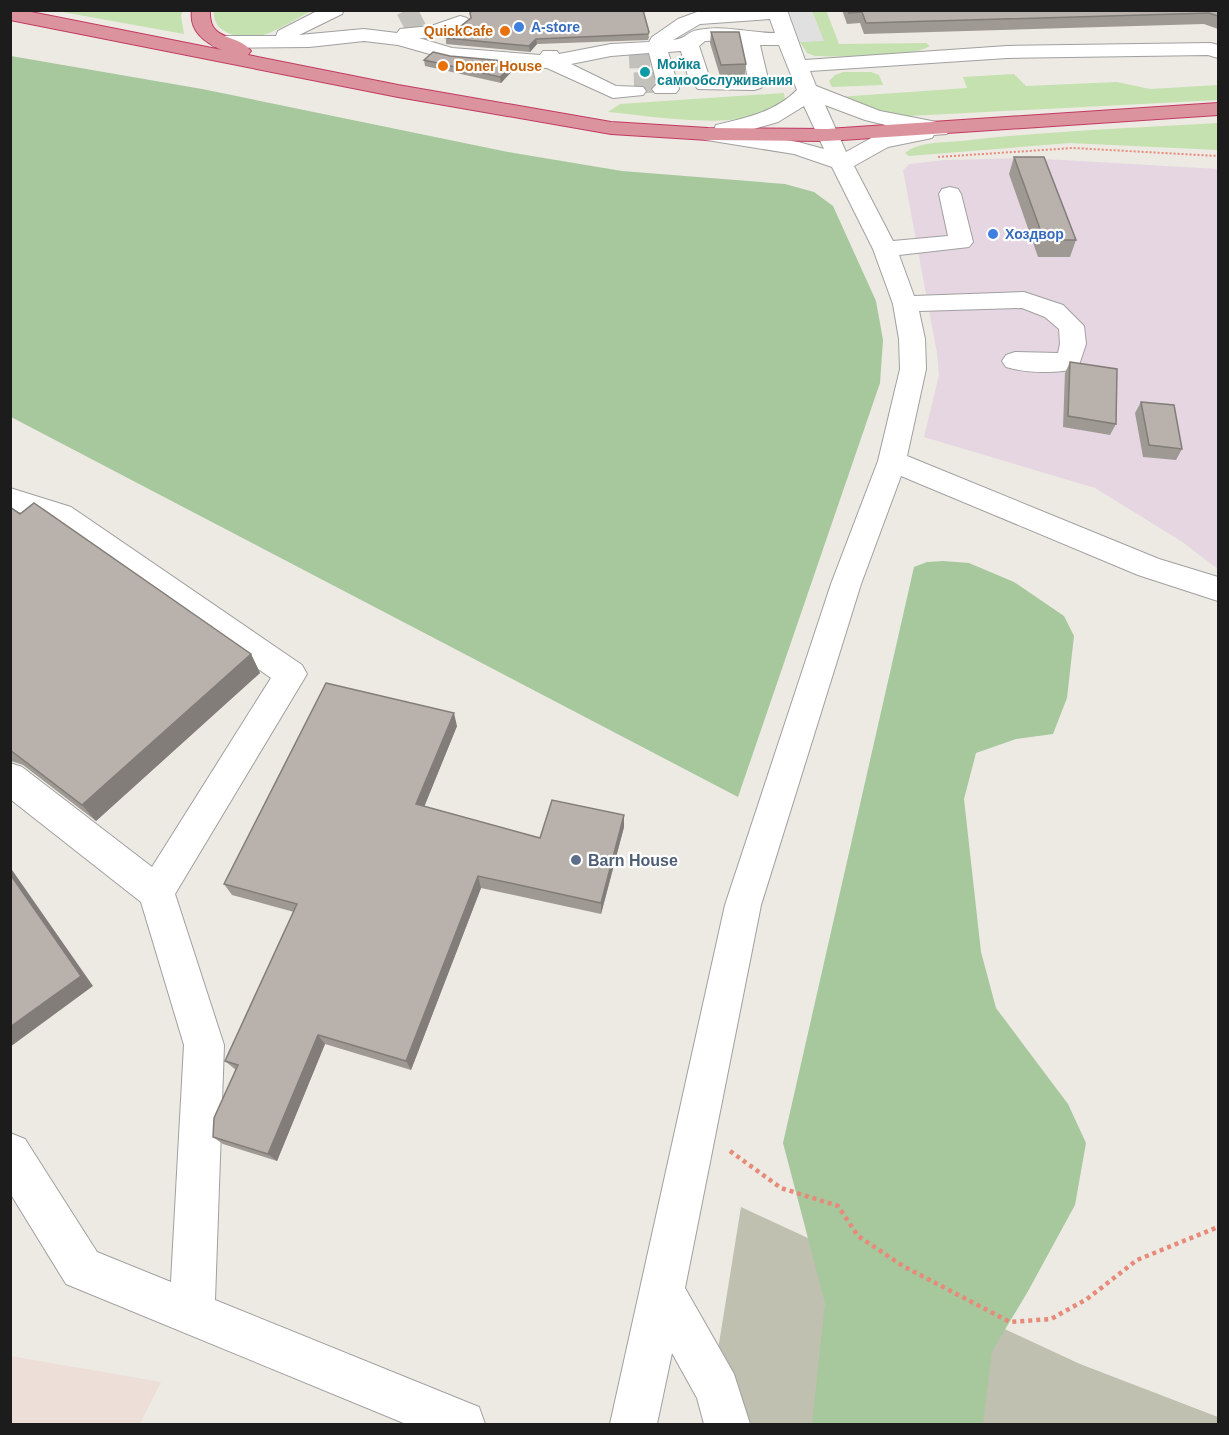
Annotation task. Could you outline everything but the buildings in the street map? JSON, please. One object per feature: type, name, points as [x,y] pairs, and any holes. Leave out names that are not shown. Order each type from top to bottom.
[{"type":"highway","points":[[201,10],[199,20],[204,31],[220,42],[280,67]]},
{"type":"highway","points":[[10,14],[398,91],[611,128],[708,134],[835,149],[939,129],[1218,110]]},
{"type":"street","points":[[272,41],[335,10]]},
{"type":"street","points":[[634,1425],[743,905],[846,584],[892,461],[913,369],[912,339],[905,304],[885,249],[835,149],[786,39],[777,12],[697,18],[685,23],[659,41],[661,70]]},
{"type":"street","points":[[309,41],[360,15]]},
{"type":"street","points":[[220,42],[309,41],[403,32],[434,32],[460,22]]},
{"type":"street","points":[[403,32],[451,54],[608,59],[632,75],[613,92],[556,59]]},
{"type":"street","points":[[661,70],[700,35],[738,34],[749,39],[786,39]]},
{"type":"street","points":[[689,45],[699,80],[705,85],[754,84],[758,79],[749,39]]},
{"type":"street","points":[[799,66],[1007,52],[1211,49],[1218,52]]},
{"type":"street","points":[[556,59],[611,50],[661,70]]},
{"type":"street","points":[[809,90],[838,104],[891,122],[939,129]]},
{"type":"street","points":[[708,134],[752,124],[781,114],[797,104],[809,90]]},
{"type":"street","points":[[708,134],[798,148],[835,149],[881,142],[939,129]]},
{"type":"street","points":[[885,249],[961,242],[950,194]]},
{"type":"street","points":[[905,304],[1024,300],[1054,310],[1071,326],[1073,344],[1069,362],[1015,361]]},
{"type":"street","points":[[892,461],[1149,567],[1218,589]]},
{"type":"street","points":[[10,498],[62,515],[291,674],[156,892]]},
{"type":"street","points":[[10,778],[156,892],[204,1045],[192,1313]]},
{"type":"street","points":[[10,1154],[82,1268],[462,1425]]},
{"type":"street","points":[[662,1291],[718,1390],[727,1425]]},
{"type":"path","points":[[938,157],[1073,148],[1218,156]]},
{"type":"path","points":[[695,1134],[732,1151],[781,1188],[838,1206],[858,1236],[903,1266],[1010,1322],[1052,1319],[1087,1299],[1137,1260],[1218,1227]]},
{"type":"shaded area","points":[[789,11],[812,11],[824,41],[800,42]]},
{"type":"shaded area","points":[[1027,158],[1218,169],[1218,569],[1181,541],[1095,488],[924,437],[939,375],[937,353],[903,170],[910,164],[945,160]]},
{"type":"shaded area","points":[[741,1207],[1080,1364],[1218,1417],[1218,1424],[706,1424]]},
{"type":"shaded area","points":[[10,1356],[161,1382],[140,1424],[11,1424]]},
{"type":"green space","points":[[214,10],[311,11],[269,33],[246,37],[235,36],[218,26]]},
{"type":"green space","points":[[826,10],[839,44],[926,43],[930,46],[921,50],[892,55],[815,56],[807,53],[800,42],[823,40],[812,11]]},
{"type":"green space","points":[[57,11],[183,11],[181,15],[184,34]]},
{"type":"green space","points":[[11,56],[202,89],[508,152],[622,171],[785,184],[814,192],[833,206],[876,301],[883,340],[880,383],[738,797],[11,417]]},
{"type":"green space","points":[[843,72],[871,72],[879,75],[883,85],[832,87],[829,81],[835,75]]},
{"type":"green space","points":[[1014,74],[1026,86],[1117,82],[1150,89],[1218,85],[1218,100],[895,116],[838,97],[967,88],[963,77]]},
{"type":"green space","points":[[784,93],[785,102],[769,112],[748,118],[675,119],[608,112],[620,104]]},
{"type":"green space","points":[[1218,123],[1218,150],[1070,143],[909,156],[905,153],[925,144],[1058,132]]},
{"type":"green space","points":[[927,562],[969,563],[1014,582],[1064,616],[1074,636],[1067,698],[1053,734],[1016,739],[976,753],[964,799],[981,952],[996,1008],[1068,1104],[1086,1143],[1075,1205],[992,1351],[983,1424],[812,1424],[825,1303],[783,1143],[914,567]]},
{"type":"tunnel","points":[[402,24],[429,10]]},
{"type":"tunnel","points":[[629,58],[655,57]]},
{"type":"tunnel","points":[[634,83],[661,82]]},
{"type":"place","name":"A-store","points":[[519,27]]},
{"type":"place","name":"QuickCafe","points":[[505,31]]},
{"type":"place","name":"Doner House","points":[[443,66]]},
{"type":"place","name":"Мойка самообслуживания","points":[[645,72]]},
{"type":"place","name":"Хоздвор","points":[[993,234]]},
{"type":"place","name":"Barn House","points":[[576,860]]}]
